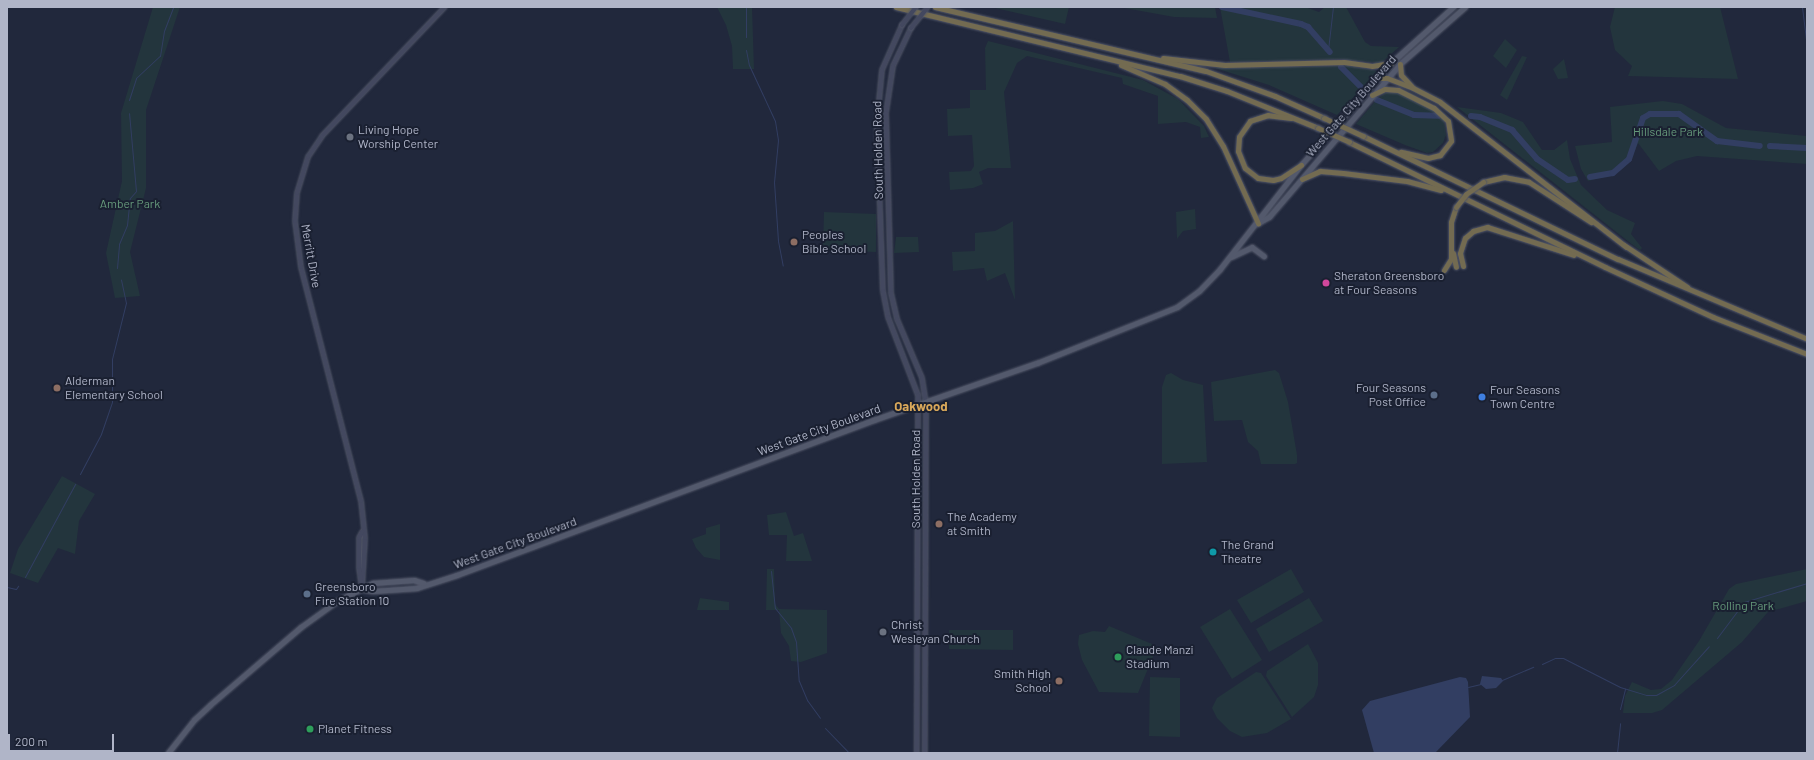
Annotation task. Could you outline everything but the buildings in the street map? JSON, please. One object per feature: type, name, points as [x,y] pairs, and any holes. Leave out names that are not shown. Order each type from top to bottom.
[{"type":"highway","points":[[896,7],[1203,83],[1298,118],[1713,317],[1807,354]]},
{"type":"highway","points":[[935,7],[1226,78],[1324,118],[1611,256],[1807,339]]},
{"type":"highway","points":[[1107,48],[1198,63],[1225,65],[1344,62],[1372,66],[1391,63]]},
{"type":"highway","points":[[1104,58],[1164,84],[1197,110],[1223,146],[1258,223]]},
{"type":"highway","points":[[1400,64],[1401,74],[1413,88]]},
{"type":"highway","points":[[1378,78],[1387,78],[1413,88],[1437,100],[1471,124],[1626,247]]},
{"type":"highway","points":[[1365,137],[1396,150],[1428,158],[1440,154],[1451,141],[1451,128],[1445,117],[1418,99],[1391,88],[1372,95]]},
{"type":"highway","points":[[1298,118],[1268,115],[1250,121],[1239,137],[1238,151],[1245,168],[1253,176],[1262,179],[1281,178],[1301,165]]},
{"type":"highway","points":[[1302,179],[1320,171],[1343,173],[1407,181],[1463,197]]},
{"type":"highway","points":[[1444,270],[1451,259],[1451,222],[1456,207],[1466,194],[1483,182],[1504,177],[1529,182],[1698,294]]},
{"type":"highway","points":[[1464,266],[1460,253],[1465,238],[1473,231],[1487,227],[1541,243],[1606,267]]},
{"type":"highway","points":[[1451,244],[1456,267]]},
{"type":"main road","name":"Merritt Drive","points":[[362,589],[365,538],[362,532],[359,486],[301,267],[295,221],[297,193],[308,157],[322,136],[444,7]]},
{"type":"main road","name":"South Holden Road","points":[[916,7],[902,26],[887,56],[878,97],[881,274],[888,317],[914,381],[918,405],[917,753]]},
{"type":"main road","name":"South Holden Road","points":[[925,753],[926,402],[922,378],[897,319],[889,278],[887,94],[894,61],[911,28],[928,7]]},
{"type":"main road","name":"West Gate City Boulevard","points":[[1258,223],[1262,212],[1301,165],[1391,63],[1453,7]]},
{"type":"main road","name":"West Gate City Boulevard","points":[[362,589],[373,591],[417,588],[424,583],[463,573],[1167,312],[1199,291],[1258,223],[1269,216],[1302,179],[1372,95],[1400,64],[1465,7]]},
{"type":"main road","points":[[1230,257],[1252,247],[1264,256]]},
{"type":"main road","name":"West Gate City Boulevard","points":[[168,753],[207,708],[300,627],[337,601],[373,583],[414,580],[424,583]]},
{"type":"green space","name":"Amber Park","points":[[153,7],[180,7],[146,110],[146,188],[130,252],[140,296],[115,298],[106,253],[122,181],[121,113]]},
{"type":"green space","points":[[717,7],[752,7],[754,69],[733,69],[732,46],[726,25]]},
{"type":"green space","points":[[991,7],[1069,7],[1065,24]]},
{"type":"green space","points":[[1119,7],[1215,7],[1217,18],[1174,17]]},
{"type":"green space","points":[[1220,7],[1305,7],[1319,12],[1325,7],[1346,7],[1365,42],[1371,46],[1399,47],[1381,63],[1339,59],[1230,62]]},
{"type":"green space","points":[[1615,7],[1720,7],[1738,79],[1628,76],[1632,66],[1615,50],[1610,27]]},
{"type":"green space","points":[[1505,39],[1517,50],[1506,68],[1493,56]]},
{"type":"green space","points":[[988,41],[1143,80],[1178,99],[1204,126],[1209,137],[1201,138],[1200,127],[1186,122],[1158,124],[1158,96],[1123,84],[1122,78],[1027,56],[1017,63],[1004,92],[1011,168],[988,168],[979,172],[983,184],[973,188],[950,190],[949,172],[971,171],[974,166],[972,135],[948,136],[947,109],[970,108],[970,90],[986,90],[985,48]]},
{"type":"green space","points":[[1522,56],[1527,57],[1507,100],[1500,95]]},
{"type":"green space","points":[[1564,59],[1568,78],[1558,79],[1553,69]]},
{"type":"green space","points":[[1349,66],[1378,71],[1337,115],[1269,85],[1215,68]]},
{"type":"green space","points":[[1396,92],[1428,107],[1444,119],[1446,135],[1443,143],[1433,152],[1427,153],[1405,145],[1356,124],[1378,98],[1386,93]]},
{"type":"green space","name":"Hillsdale Park","points":[[1663,101],[1682,104],[1726,128],[1807,136],[1807,164],[1697,156],[1676,161],[1659,171],[1638,143],[1631,160],[1622,169],[1613,175],[1588,181],[1581,169],[1575,146],[1612,142],[1610,107]]},
{"type":"green space","points":[[1457,107],[1501,113],[1523,122],[1542,150],[1554,150],[1567,140],[1570,159],[1581,185],[1607,210],[1635,223],[1631,234],[1642,248],[1640,250],[1629,242]]},
{"type":"green space","points":[[1195,209],[1196,229],[1183,231],[1177,239],[1176,212]]},
{"type":"green space","points":[[824,212],[876,214],[876,252],[823,250]]},
{"type":"green space","points":[[1013,221],[1015,300],[1005,273],[987,281],[984,268],[953,271],[952,252],[975,251],[975,233],[995,231]]},
{"type":"green space","points":[[896,237],[918,237],[919,252],[894,253]]},
{"type":"green space","points":[[1275,370],[1279,373],[1288,402],[1297,455],[1297,463],[1295,464],[1261,464],[1258,451],[1248,442],[1242,420],[1214,421],[1211,382]]},
{"type":"green space","points":[[1171,373],[1183,380],[1203,385],[1207,462],[1162,464],[1162,387],[1166,375]]},
{"type":"green space","points":[[62,476],[95,494],[79,521],[75,554],[58,548],[38,583],[10,573],[18,549]]},
{"type":"green space","points":[[786,512],[794,536],[803,533],[812,561],[786,561],[787,535],[769,535],[767,515]]},
{"type":"green space","points":[[720,524],[720,560],[704,557],[696,548],[692,539],[706,534],[706,528]]},
{"type":"green space","points":[[767,569],[774,569],[775,604],[779,609],[827,610],[827,653],[801,662],[791,661],[789,646],[781,633],[779,610],[766,610]]},
{"type":"green space","points":[[1291,569],[1304,592],[1251,623],[1237,600]]},
{"type":"green space","name":"Rolling Park","points":[[1807,569],[1807,601],[1768,612],[1742,642],[1662,710],[1652,713],[1623,713],[1625,696],[1632,682],[1651,690],[1661,689],[1672,680],[1699,641],[1729,589],[1736,584]]},
{"type":"green space","points":[[700,598],[729,602],[729,610],[697,610]]},
{"type":"green space","points":[[1309,598],[1323,621],[1269,652],[1256,629]]},
{"type":"green space","points":[[1230,609],[1262,660],[1232,679],[1200,627]]},
{"type":"green space","name":"Claude Manzi Stadium","points":[[1109,626],[1152,644],[1154,654],[1138,693],[1099,692],[1082,660],[1078,644],[1079,635],[1093,631],[1105,632]]},
{"type":"green space","points":[[949,630],[1013,630],[1013,650],[949,649]]},
{"type":"green space","points":[[1308,644],[1318,663],[1318,685],[1314,697],[1292,717],[1266,676],[1267,671]]},
{"type":"green space","points":[[1256,672],[1261,673],[1291,719],[1267,733],[1242,737],[1230,731],[1217,718],[1212,708],[1217,698]]},
{"type":"green space","points":[[1150,677],[1180,678],[1180,737],[1149,736]]},
{"type":"water","points":[[1482,676],[1501,678],[1503,681],[1496,688],[1486,689],[1480,684]]},
{"type":"water","points":[[1460,677],[1466,678],[1468,682],[1470,717],[1435,753],[1374,753],[1362,710],[1370,701]]},
{"type":"waterway","points":[[129,100],[136,78],[160,56],[164,31],[173,7]]},
{"type":"waterway","points":[[746,7],[746,37]]},
{"type":"waterway","points":[[1222,7],[1301,24],[1308,27],[1330,52]]},
{"type":"waterway","points":[[1328,50],[1333,7]]},
{"type":"waterway","points":[[1802,7],[1807,47]]},
{"type":"waterway","points":[[746,50],[749,65],[775,121],[778,140],[774,182],[778,241],[783,266]]},
{"type":"waterway","points":[[1341,67],[1361,87]]},
{"type":"waterway","points":[[1377,100],[1414,115],[1438,116]]},
{"type":"waterway","points":[[117,268],[119,244],[127,225],[130,198],[136,191],[129,113]]},
{"type":"waterway","points":[[1590,177],[1613,173],[1629,159],[1643,118],[1650,114],[1679,114],[1717,141],[1760,146]]},
{"type":"waterway","points":[[1471,116],[1480,117],[1512,130],[1537,159],[1568,180],[1575,179]]},
{"type":"waterway","points":[[1770,146],[1807,148]]},
{"type":"waterway","points":[[80,474],[101,434],[112,402],[112,359],[126,303],[121,280]]},
{"type":"waterway","points":[[25,577],[75,484]]},
{"type":"waterway","points":[[771,571],[775,608],[791,628],[796,642],[799,681],[807,700],[820,718]]},
{"type":"waterway","points":[[1717,638],[1744,602],[1807,583]]},
{"type":"waterway","points":[[7,587],[16,589],[18,586]]},
{"type":"waterway","points":[[1542,664],[1555,658],[1563,658],[1620,687],[1646,695],[1656,695],[1674,685],[1709,646]]},
{"type":"waterway","points":[[1502,680],[1533,667]]},
{"type":"waterway","points":[[1468,687],[1481,684]]},
{"type":"waterway","points":[[1620,709],[1625,689]]},
{"type":"waterway","points":[[1617,753],[1620,723]]},
{"type":"waterway","points":[[825,728],[849,753]]},
{"type":"place","name":"Living Hope Worship Center","points":[[350,137]]},
{"type":"place","name":"Peoples Bible School","points":[[794,242]]},
{"type":"place","name":"Sheraton Greensboro at Four Seasons","points":[[1326,283]]},
{"type":"place","name":"Alderman Elementary School","points":[[57,388]]},
{"type":"place","name":"Four Seasons Post Office","points":[[1434,395]]},
{"type":"place","name":"Four Seasons Town Centre","points":[[1482,397]]},
{"type":"place","name":"The Academy at Smith","points":[[939,524]]},
{"type":"place","name":"The Grand Theatre","points":[[1213,552]]},
{"type":"place","name":"Greensboro Fire Station 10","points":[[307,594]]},
{"type":"place","name":"Christ Wesleyan Church","points":[[883,632]]},
{"type":"place","name":"Claude Manzi Stadium","points":[[1118,657]]},
{"type":"place","name":"Smith High School","points":[[1059,681]]},
{"type":"place","name":"Planet Fitness","points":[[310,729]]},
{"type":"district","name":"Oakwood","points":[[921,406]]}]
